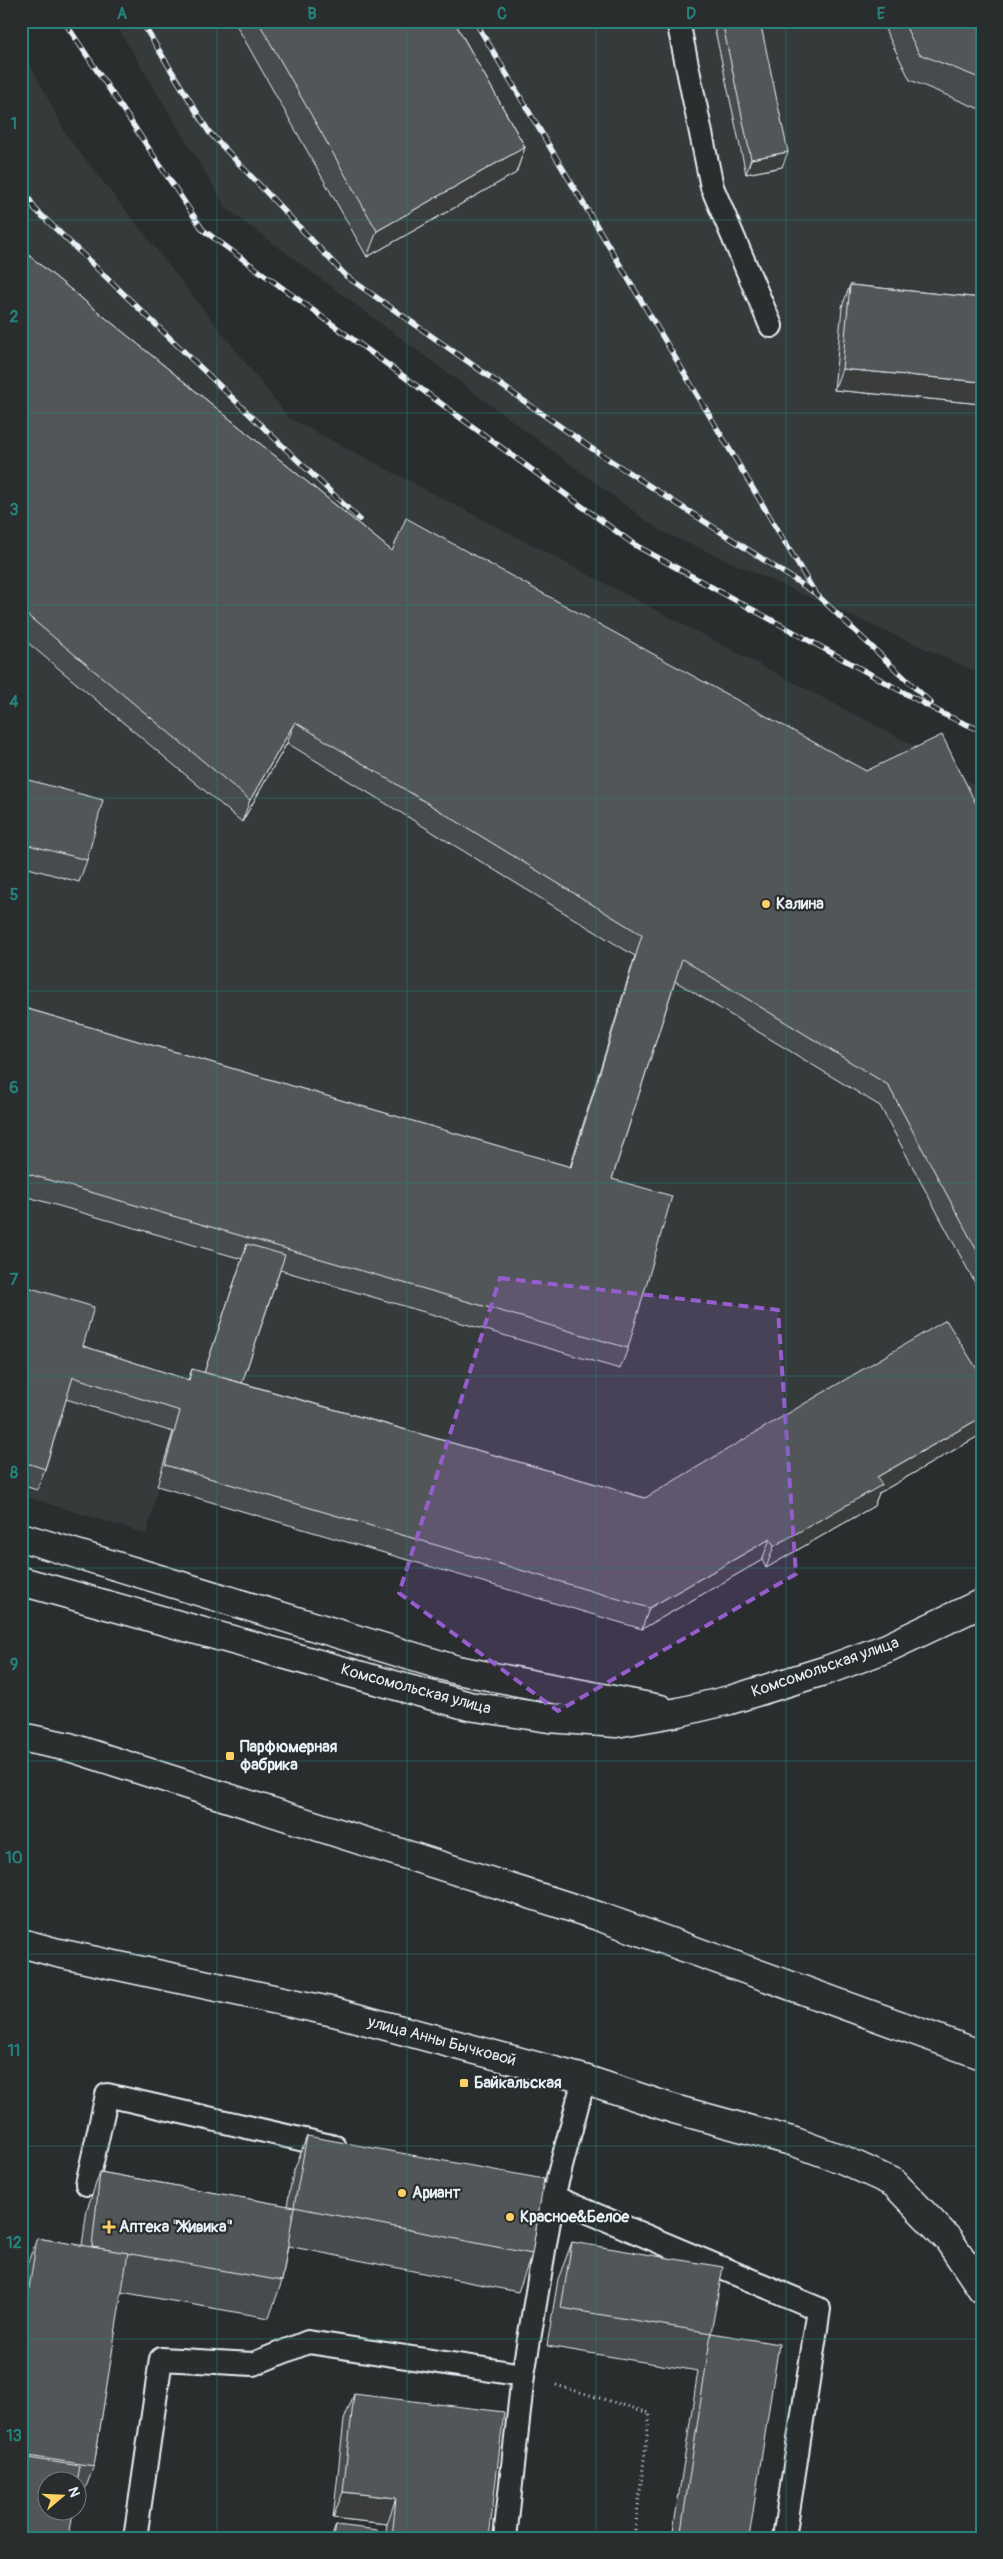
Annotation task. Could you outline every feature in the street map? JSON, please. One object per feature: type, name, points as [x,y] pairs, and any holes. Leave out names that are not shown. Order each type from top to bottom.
[{"type":"main road","points":[[21,1537],[456,1670],[679,1712]]},
{"type":"main road","name":"Комсомольская улица","points":[[21,1581],[469,1706],[549,1718],[616,1723],[679,1712],[730,1700],[827,1670],[888,1648],[982,1603]]},
{"type":"main road","points":[[21,1737],[69,1747],[598,1916],[982,2055]]},
{"type":"main road","name":"улица Анны Бычковой","points":[[21,1943],[67,1955],[334,2012],[584,2078],[674,2109],[795,2142],[844,2160],[894,2183],[948,2239],[982,2289]]},
{"type":"lane","points":[[678,21],[712,187],[771,326]]},
{"type":"lane","points":[[506,2538],[523,2375],[553,2197],[584,2078]]},
{"type":"lane","points":[[87,2184],[107,2095],[359,2152]]},
{"type":"lane","points":[[495,2183],[553,2197],[819,2309],[784,2538]]},
{"type":"lane","points":[[135,2538],[161,2359],[253,2364],[308,2342],[523,2375]]},
{"type":"path","points":[[523,2375],[650,2413],[634,2538]]},
{"type":"highlighted area","points":[[500,1278],[778,1310],[796,1574],[558,1711],[399,1593]]},
{"type":"shaded area","points":[[114,21],[982,21],[982,674],[659,530],[227,209]]},
{"type":"shaded area","points":[[21,46],[67,136],[289,418],[934,756],[982,791],[982,1434],[870,1498],[874,1506],[766,1568],[762,1560],[158,1486],[147,1534],[21,1495]]},
{"type":"building","points":[[258,21],[454,21],[525,147],[377,231]]},
{"type":"building","points":[[722,21],[760,21],[788,152],[751,159]]},
{"type":"building","points":[[903,21],[982,21],[982,79],[919,54]]},
{"type":"building","points":[[21,249],[392,551],[406,518],[866,771],[942,735],[982,816],[982,1260],[888,1085],[682,959],[612,1179],[672,1196],[628,1348],[21,1172],[21,1007],[571,1167],[642,935],[295,722],[250,800],[21,610]]},
{"type":"building","points":[[850,285],[982,298],[982,382],[842,369]]},
{"type":"building","points":[[21,778],[103,800],[87,860],[21,843]]},
{"type":"building","points":[[247,1244],[285,1255],[242,1383],[204,1373]]},
{"type":"building","points":[[21,1285],[94,1307],[83,1346],[189,1380],[192,1369],[645,1498],[946,1320],[982,1377],[982,1417],[877,1477],[882,1485],[774,1546],[770,1539],[649,1608],[165,1465],[180,1411],[73,1377],[45,1469],[21,1461]]},
{"type":"building","points":[[307,2136],[544,2179],[532,2254],[294,2207]]},
{"type":"building","points":[[100,2172],[294,2207],[282,2281],[92,2247]]},
{"type":"building","points":[[37,2238],[128,2253],[94,2466],[21,2455],[21,2339]]},
{"type":"building","points":[[572,2242],[723,2267],[711,2333],[561,2308]]},
{"type":"building","points":[[711,2333],[779,2344],[749,2538],[680,2538]]},
{"type":"building","points":[[354,2394],[504,2412],[489,2538],[392,2538],[396,2498],[343,2492]]},
{"type":"building","points":[[21,2457],[80,2466],[79,2472],[38,2472],[38,2522],[71,2522],[69,2538],[21,2538]]},
{"type":"building","points":[[336,2525],[378,2530],[377,2538],[334,2538]]},
{"type":"railway","points":[[64,21],[203,230],[635,545],[943,714],[982,731]]},
{"type":"railway","points":[[141,21],[209,132],[346,276],[591,448],[815,593]]},
{"type":"railway","points":[[475,21],[815,593],[931,703]]},
{"type":"railway","points":[[21,185],[35,209],[359,519]]},
{"type":"place","name":"Калина","points":[[766,904]]},
{"type":"place","name":"Парфюмерная фабрика","points":[[230,1756]]},
{"type":"place","name":"Байкальская","points":[[464,2083]]},
{"type":"place","name":"Ариант","points":[[402,2193]]},
{"type":"place","name":"Красное&Белое","points":[[510,2217]]},
{"type":"place","name":"Аптека \"Живика\"","points":[[109,2227]]}]
